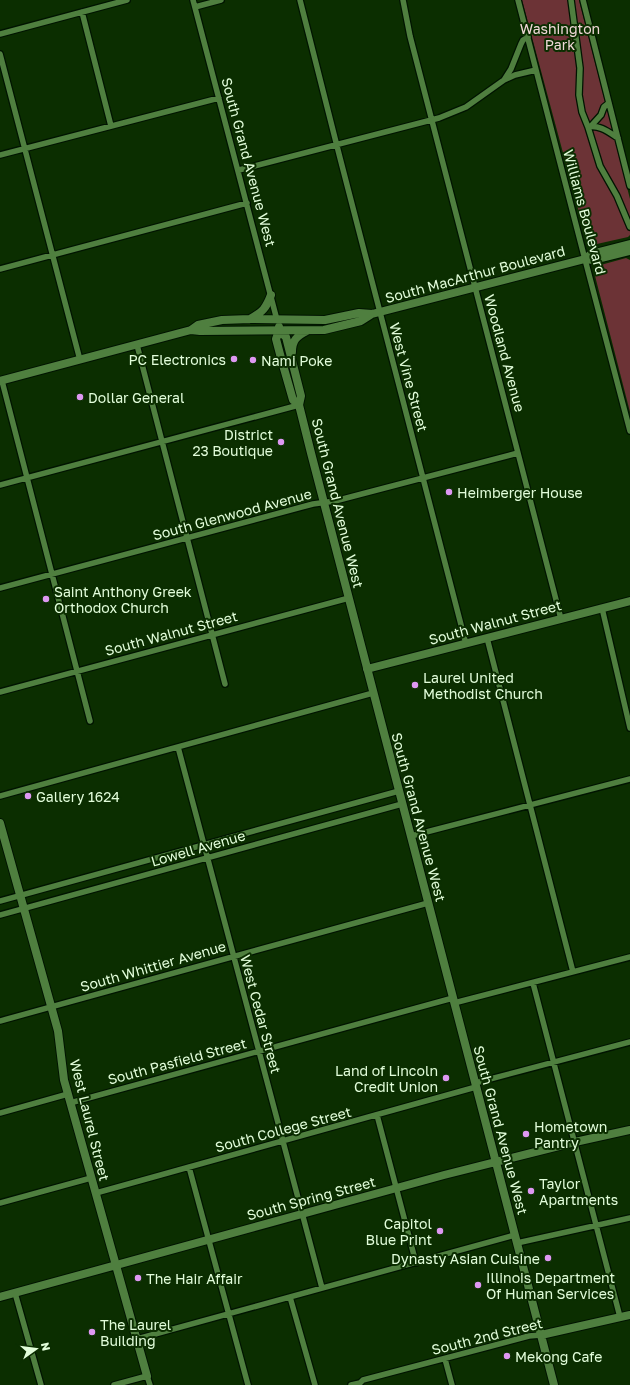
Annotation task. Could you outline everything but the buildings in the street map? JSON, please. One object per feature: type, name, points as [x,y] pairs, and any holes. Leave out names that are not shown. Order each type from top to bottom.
[{"type":"main road","name":"South MacArthur Boulevard","points":[[585,259],[591,254],[630,244]]},
{"type":"main road","name":"South MacArthur Boulevard","points":[[191,330],[309,331],[341,327],[361,321],[376,313],[585,259],[593,260],[630,251]]},
{"type":"main road","points":[[250,319],[262,312],[268,304],[271,295]]},
{"type":"main road","name":"South MacArthur Boulevard","points":[[1,381],[191,330],[211,322],[250,319],[325,320],[359,313],[376,313]]},
{"type":"main road","name":"South Grand Avenue West","points":[[277,320],[279,331],[276,339],[293,400],[299,405]]},
{"type":"main road","name":"South Grand Avenue West","points":[[279,331],[286,337],[293,363],[301,396],[299,405],[554,1385]]},
{"type":"main road","points":[[293,363],[292,346],[294,339],[300,334],[309,331]]},
{"type":"main road","name":"South Walnut Street","points":[[367,669],[630,601]]},
{"type":"main road","name":"West Laurel Street","points":[[0,823],[58,1032],[62,1071],[70,1103],[147,1376]]},
{"type":"main road","name":"South Spring Street","points":[[0,1297],[396,1188],[575,1142],[630,1130]]},
{"type":"main road","name":"South 2nd Street","points":[[541,1335],[630,1315]]},
{"type":"street","points":[[0,34],[127,0]]},
{"type":"street","name":"South Grand Avenue West","points":[[194,0],[277,320]]},
{"type":"street","points":[[195,7],[221,0]]},
{"type":"street","name":"West Vine Street","points":[[300,0],[376,313],[466,644]]},
{"type":"street","name":"Woodland Avenue","points":[[404,0],[410,36],[561,619]]},
{"type":"street","name":"Williams Boulevard","points":[[518,0],[630,431]]},
{"type":"street","name":"Williams Boulevard","points":[[571,0],[580,68],[579,95],[582,112],[590,126],[600,166],[620,203],[630,227]]},
{"type":"street","points":[[583,0],[630,186]]},
{"type":"street","points":[[82,12],[111,126]]},
{"type":"street","points":[[504,80],[523,40],[528,37]]},
{"type":"street","points":[[0,54],[80,360]]},
{"type":"street","points":[[239,170],[432,120],[466,107],[514,74],[536,70]]},
{"type":"street","points":[[0,156],[219,98]]},
{"type":"street","points":[[590,126],[601,115],[604,107],[610,102]]},
{"type":"street","points":[[590,126],[606,130],[618,138]]},
{"type":"street","points":[[0,268],[247,203]]},
{"type":"street","points":[[137,345],[225,684]]},
{"type":"street","points":[[1,381],[28,478],[90,720]]},
{"type":"street","points":[[0,485],[299,405]]},
{"type":"street","name":"South Glenwood Avenue","points":[[0,588],[324,502],[334,501],[518,453]]},
{"type":"street","name":"South Walnut Street","points":[[0,692],[349,598]]},
{"type":"street","points":[[602,608],[630,728]]},
{"type":"street","points":[[486,638],[573,972]]},
{"type":"street","points":[[0,796],[373,693]]},
{"type":"street","name":"West Cedar Street","points":[[178,747],[322,1288]]},
{"type":"street","points":[[411,836],[630,779]]},
{"type":"street","name":"Lowell Avenue","points":[[0,901],[399,791]]},
{"type":"street","name":"Lowell Avenue","points":[[0,915],[402,804]]},
{"type":"street","name":"South Whittier Avenue","points":[[0,1021],[428,903]]},
{"type":"street","name":"South Pasfield Street","points":[[70,1103],[259,1051],[454,1000],[533,982],[630,957]]},
{"type":"street","points":[[533,982],[620,1317]]},
{"type":"street","name":"South College Street","points":[[96,1193],[377,1115],[554,1062],[630,1042]]},
{"type":"street","points":[[0,1113],[68,1094]]},
{"type":"street","points":[[377,1115],[416,1263]]},
{"type":"street","points":[[189,1167],[248,1385]]},
{"type":"street","points":[[0,1203],[91,1178]]},
{"type":"street","points":[[517,1244],[630,1218]]},
{"type":"street","points":[[137,1339],[515,1235]]},
{"type":"street","points":[[15,1293],[41,1385]]},
{"type":"street","points":[[290,1297],[315,1385]]},
{"type":"street","name":"South 2nd Street","points":[[353,1385],[360,1383],[363,1380],[532,1336],[541,1335]]},
{"type":"street","points":[[445,1359],[452,1385]]},
{"type":"street","points":[[114,1385],[147,1376],[150,1385]]},
{"type":"green space","name":"Washington Park","points":[[522,0],[579,0],[630,199],[630,235],[628,237],[588,246]]},
{"type":"green space","points":[[626,258],[630,260],[630,412],[594,272],[597,266]]},
{"type":"place","name":"PC Electronics","points":[[234,359]]},
{"type":"place","name":"Nami Poke","points":[[253,360]]},
{"type":"place","name":"Dollar General","points":[[80,397]]},
{"type":"place","name":"District 23 Boutique","points":[[281,442]]},
{"type":"place","name":"Heimberger House","points":[[449,492]]},
{"type":"place","name":"Saint Anthony Greek Orthodox Church","points":[[46,599]]},
{"type":"place","name":"Laurel United Methodist Church","points":[[415,685]]},
{"type":"place","name":"Gallery 1624","points":[[28,796]]},
{"type":"place","name":"Land of Lincoln Credit Union","points":[[446,1078]]},
{"type":"place","name":"Hometown Pantry","points":[[526,1134]]},
{"type":"place","name":"Taylor Apartments","points":[[531,1191]]},
{"type":"place","name":"Capitol Blue Print","points":[[440,1231]]},
{"type":"place","name":"Dynasty Asian Cuisine","points":[[548,1258]]},
{"type":"place","name":"The Hair Affair","points":[[138,1278]]},
{"type":"place","name":"Illinois Department Of Human Services","points":[[478,1285]]},
{"type":"place","name":"The Laurel Building","points":[[92,1332]]},
{"type":"place","name":"Mekong Cafe","points":[[507,1356]]}]
